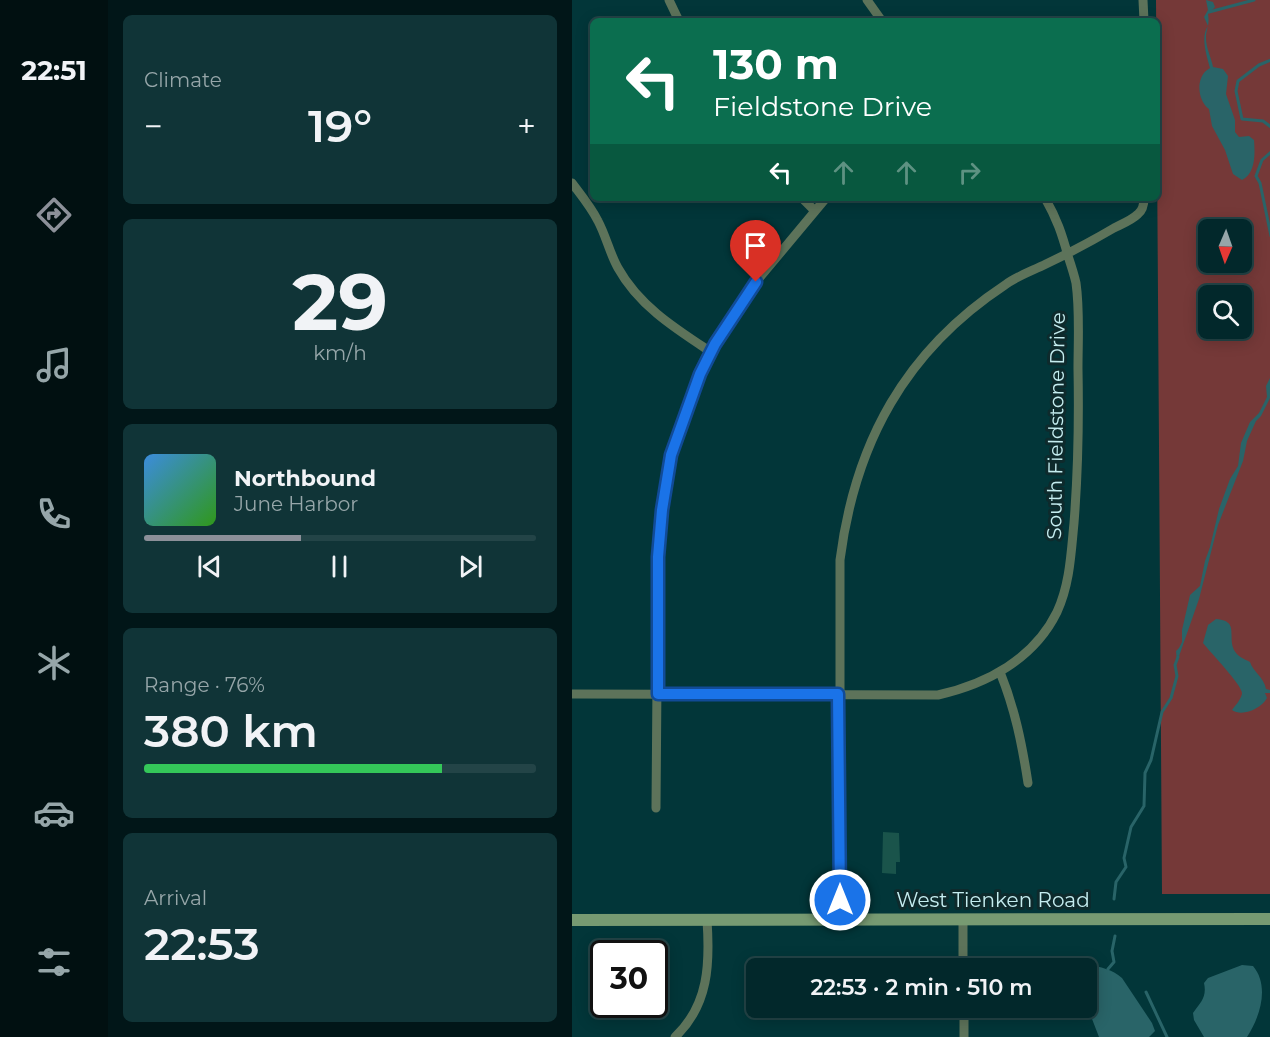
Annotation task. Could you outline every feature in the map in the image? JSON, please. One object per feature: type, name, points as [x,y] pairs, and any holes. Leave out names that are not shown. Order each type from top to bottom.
[{"type":"street","points":[[669,0],[678,18]]},
{"type":"street","points":[[867,0],[880,18]]},
{"type":"street","points":[[1144,0],[1144,18]]},
{"type":"street","points":[[572,183],[598,221],[617,267],[629,285],[672,327],[711,352]]},
{"type":"street","points":[[805,201],[815,211]]},
{"type":"street","points":[[656,808],[658,557],[662,510],[671,455],[700,374],[711,352],[756,282],[823,201]]},
{"type":"street","name":"South Fieldstone Drive","points":[[572,694],[938,695],[977,684],[1000,672],[1030,650],[1056,612],[1066,587],[1077,485],[1079,416],[1076,281],[1067,253],[1067,245],[1046,201]]},
{"type":"street","points":[[840,920],[838,694],[840,560],[844,528],[852,495],[876,428],[896,393],[922,357],[975,306],[1007,283],[1138,214],[1144,206],[1144,201]]},
{"type":"street","points":[[1000,672],[1011,699],[1020,732],[1028,783]]},
{"type":"street","name":"West Tienken Road","points":[[572,920],[1271,919]]},
{"type":"street","points":[[676,1037],[696,1013],[707,983],[709,949],[707,920]]},
{"type":"street","points":[[963,920],[964,958]]},
{"type":"street","points":[[964,1018],[964,1037]]},
{"type":"shaded area","points":[[1156,0],[1270,0],[1270,894],[1162,894],[1157,201],[1160,201],[1160,18],[1156,18]]},
{"type":"water","points":[[1206,0],[1213,2],[1215,7],[1208,14],[1208,26],[1204,17],[1208,10]]},
{"type":"water","points":[[1208,26],[1206,42],[1213,67],[1223,69],[1228,76],[1226,94],[1235,120],[1235,132],[1239,137],[1249,136],[1254,140],[1252,168],[1247,177],[1242,180],[1233,174],[1225,150],[1212,126],[1209,109],[1200,94],[1200,82],[1210,68],[1204,41]]},
{"type":"water","points":[[1270,378],[1270,398],[1247,441],[1243,461],[1218,525],[1199,599],[1177,662],[1176,651],[1182,642],[1182,630],[1190,595],[1200,586],[1219,509],[1230,479],[1238,466],[1241,443],[1250,422],[1259,413],[1267,397],[1266,386]]},
{"type":"water","points":[[1216,619],[1228,623],[1235,652],[1250,662],[1266,689],[1270,690],[1270,693],[1265,693],[1267,698],[1264,702],[1251,711],[1241,713],[1232,710],[1241,697],[1241,689],[1203,643],[1208,625]]},
{"type":"water","points":[[1242,965],[1253,966],[1261,983],[1261,1002],[1252,1029],[1247,1037],[1204,1037],[1194,1020],[1193,1013],[1204,996],[1204,983],[1208,978]]},
{"type":"water","points":[[1097,967],[1114,972],[1122,978],[1155,1031],[1149,1037],[1099,1037],[1092,1018],[1097,1018]]},
{"type":"building","points":[[883,832],[899,833],[900,862],[896,862],[896,874],[882,873]]},
{"type":"waterway","points":[[1209,12],[1254,0]]},
{"type":"waterway","points":[[1271,60],[1259,65],[1238,81],[1236,91],[1242,119],[1263,121],[1271,127]]},
{"type":"waterway","points":[[1271,152],[1262,160],[1256,176],[1260,183],[1271,236]]},
{"type":"waterway","points":[[1114,899],[1116,882],[1126,867],[1124,858],[1131,827],[1144,806],[1145,773],[1151,760],[1162,712],[1171,698],[1177,676],[1175,665],[1178,657]]},
{"type":"waterway","points":[[1108,969],[1114,962],[1112,951],[1115,936]]},
{"type":"waterway","points":[[1146,992],[1167,1037]]},
{"type":"route","points":[[756,282],[715,344],[700,374],[671,455],[662,510],[658,557],[658,694],[838,694],[840,900]]}]
